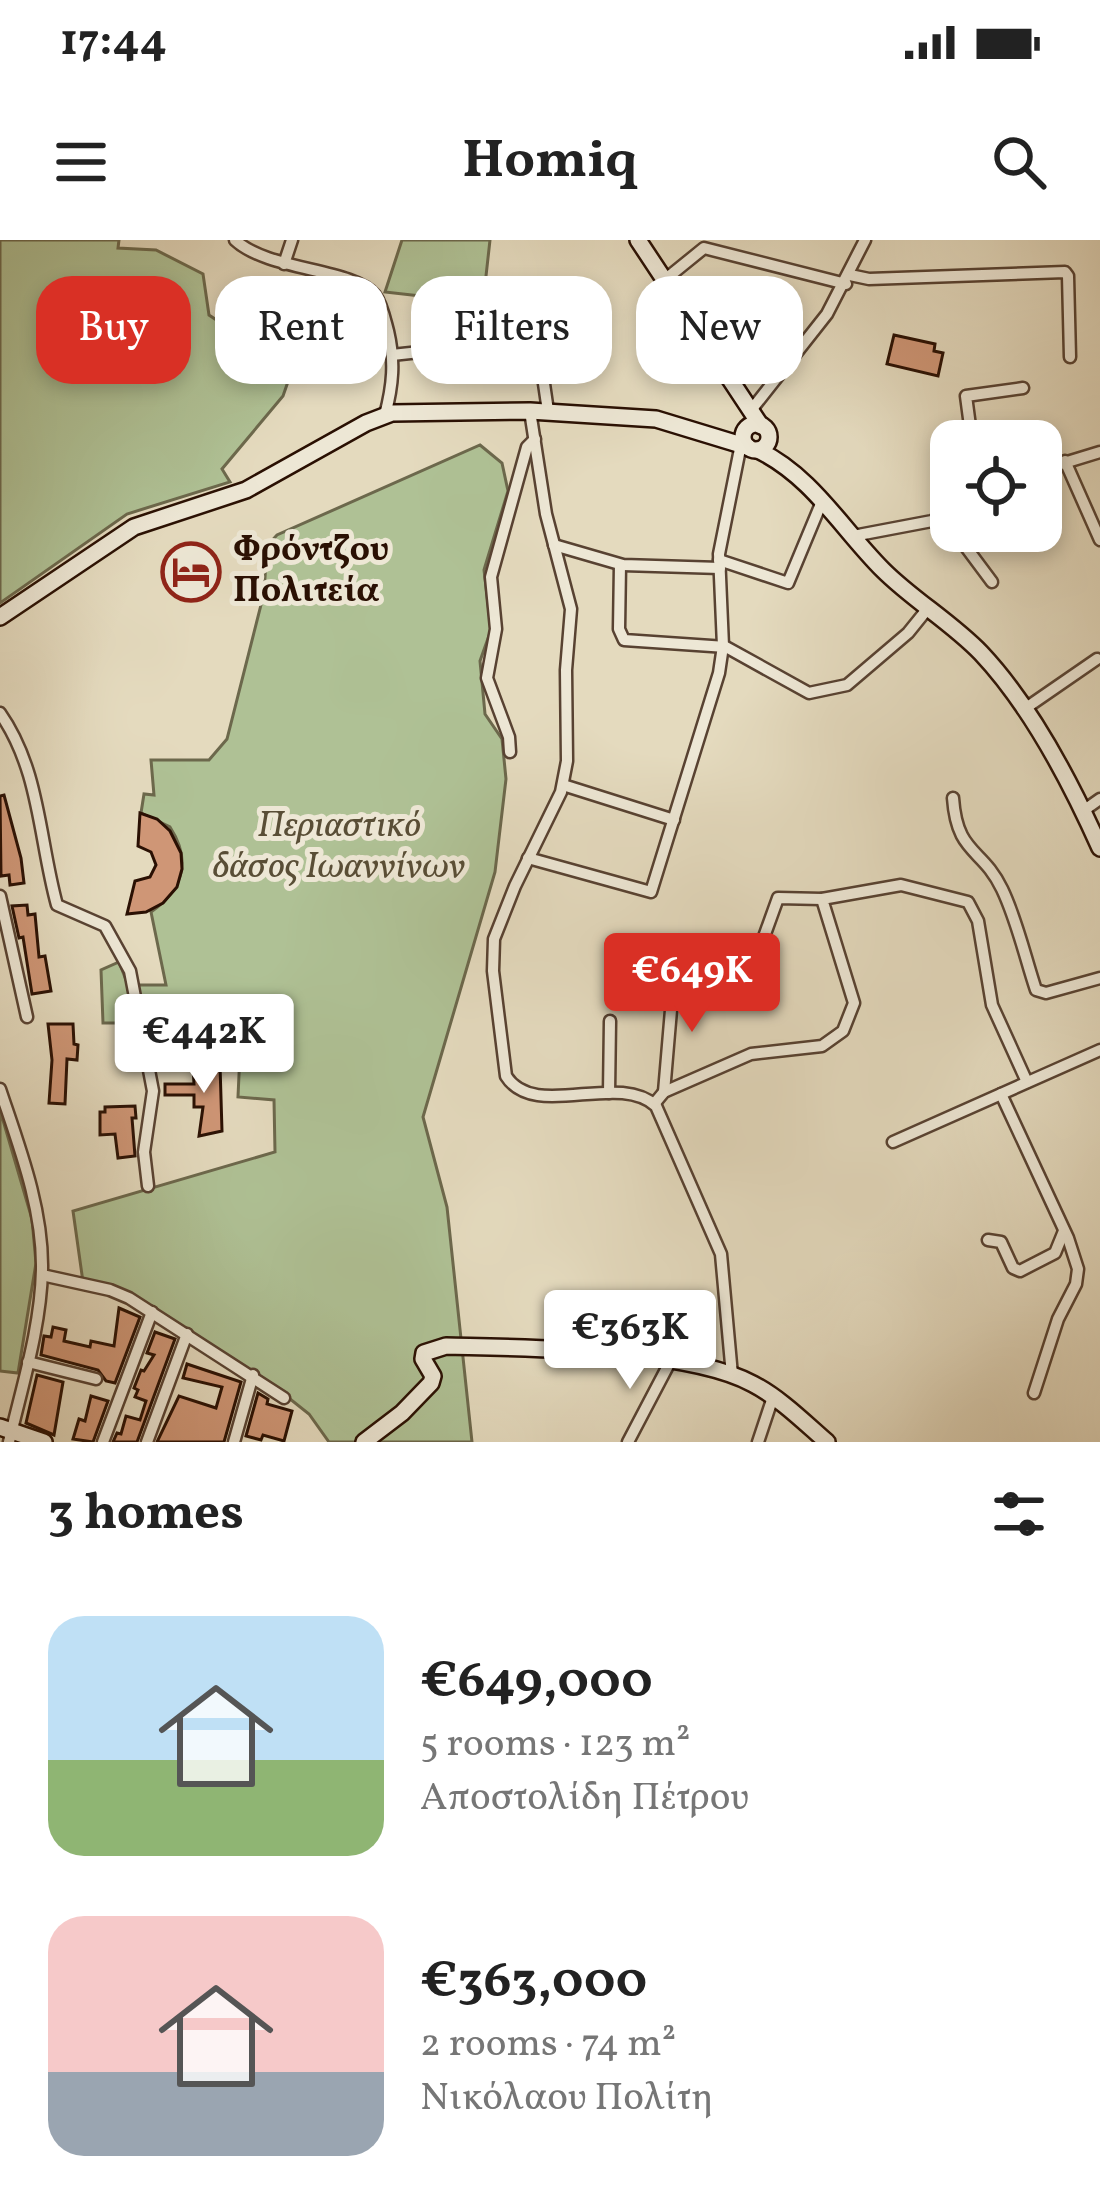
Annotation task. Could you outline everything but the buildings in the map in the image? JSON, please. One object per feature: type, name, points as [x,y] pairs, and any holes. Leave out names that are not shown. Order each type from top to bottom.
[{"type":"street","points":[[235,240],[247,250],[355,284],[375,296],[392,355],[385,415]]},
{"type":"street","points":[[284,264],[292,240]]},
{"type":"street","points":[[638,240],[665,276]]},
{"type":"street","points":[[528,858],[651,892],[719,673],[723,646],[719,564],[750,438],[752,410],[800,352],[848,279],[865,240]]},
{"type":"street","points":[[669,276],[704,248],[848,279],[1065,272],[1070,357]]},
{"type":"street","points":[[392,355],[411,353]]},
{"type":"street","points":[[538,384],[535,439],[554,545],[572,609],[563,785],[493,947],[507,1079],[537,1095],[609,1093],[654,1104],[721,1254],[732,1375]]},
{"type":"street","points":[[735,384],[752,410]]},
{"type":"street","points":[[969,420],[966,396],[1023,388]]},
{"type":"street","points":[[0,617],[134,527],[254,486],[385,415],[418,410],[539,411],[666,420],[750,438],[823,499],[885,572],[980,652],[1023,710],[1100,848]]},
{"type":"street","points":[[510,752],[487,678],[496,629],[491,569],[527,447],[535,439]]},
{"type":"street","points":[[1062,462],[1100,452]]},
{"type":"street","points":[[1065,461],[1100,540]]},
{"type":"street","points":[[554,545],[620,565],[719,564],[788,583],[823,499]]},
{"type":"street","points":[[853,536],[930,525]]},
{"type":"street","points":[[971,552],[992,582]]},
{"type":"street","points":[[620,565],[619,629],[624,640],[723,646],[805,692],[826,692],[853,681],[929,608]]},
{"type":"street","points":[[1023,710],[1097,658]]},
{"type":"street","points":[[0,713],[32,777],[58,908],[101,922],[116,940],[130,971],[153,1091],[144,1142],[148,1186]]},
{"type":"street","points":[[563,785],[674,820]]},
{"type":"street","points":[[953,798],[963,842],[994,874],[1005,894],[1036,990],[1046,994],[1100,978]]},
{"type":"street","points":[[1083,811],[1100,799]]},
{"type":"street","points":[[756,959],[778,898],[822,899],[902,885],[954,895],[968,902],[978,921],[992,1005],[1027,1082]]},
{"type":"street","points":[[0,896],[27,1017]]},
{"type":"street","points":[[654,1104],[664,1092],[751,1054],[822,1046],[843,1031],[854,1003],[822,899]]},
{"type":"street","points":[[664,1092],[674,975]]},
{"type":"street","points":[[609,1093],[610,1021]]},
{"type":"street","points":[[893,1142],[1100,1050]]},
{"type":"street","points":[[0,1089],[35,1208],[42,1275],[28,1362],[7,1434],[44,1442]]},
{"type":"street","points":[[1001,1094],[1064,1231],[1078,1276],[1034,1393]]},
{"type":"street","points":[[988,1240],[1001,1242],[1012,1267],[1020,1271],[1054,1255],[1064,1231]]},
{"type":"street","points":[[42,1275],[110,1290],[284,1397]]},
{"type":"street","points":[[103,1442],[152,1312]]},
{"type":"street","points":[[147,1442],[187,1334]]},
{"type":"street","points":[[364,1442],[402,1413],[431,1382],[422,1356],[435,1347],[567,1352],[670,1362],[732,1375],[773,1397],[827,1442]]},
{"type":"street","points":[[28,1362],[96,1379]]},
{"type":"street","points":[[628,1442],[670,1362]]},
{"type":"street","points":[[234,1442],[254,1375]]},
{"type":"street","points":[[758,1442],[773,1397]]},
{"type":"green space","points":[[0,240],[119,240],[118,248],[156,250],[203,274],[209,315],[215,319],[215,384],[287,384],[283,396],[222,469],[230,482],[127,514],[0,603]]},
{"type":"green space","points":[[402,240],[490,240],[486,276],[411,276],[411,295],[387,292]]},
{"type":"green space","name":"Περιαστικό δάσος Ιωαννίνων","points":[[480,445],[502,463],[508,491],[484,570],[491,630],[480,661],[485,714],[502,739],[506,779],[495,872],[423,1117],[447,1207],[472,1442],[329,1442],[309,1414],[270,1383],[132,1296],[83,1282],[73,1211],[275,1152],[274,1100],[238,1097],[240,1053],[147,1046],[143,1023],[103,1023],[101,970],[119,962],[128,985],[166,985],[151,912],[171,894],[182,863],[170,827],[141,813],[144,794],[154,795],[151,760],[209,760],[227,739],[264,593],[267,546],[277,535]]},
{"type":"green space","points":[[0,1110],[32,1219],[36,1263],[18,1373],[0,1371]]},
{"type":"place","name":"Φρόντζου Πολιτεία","points":[[191,572]]}]
